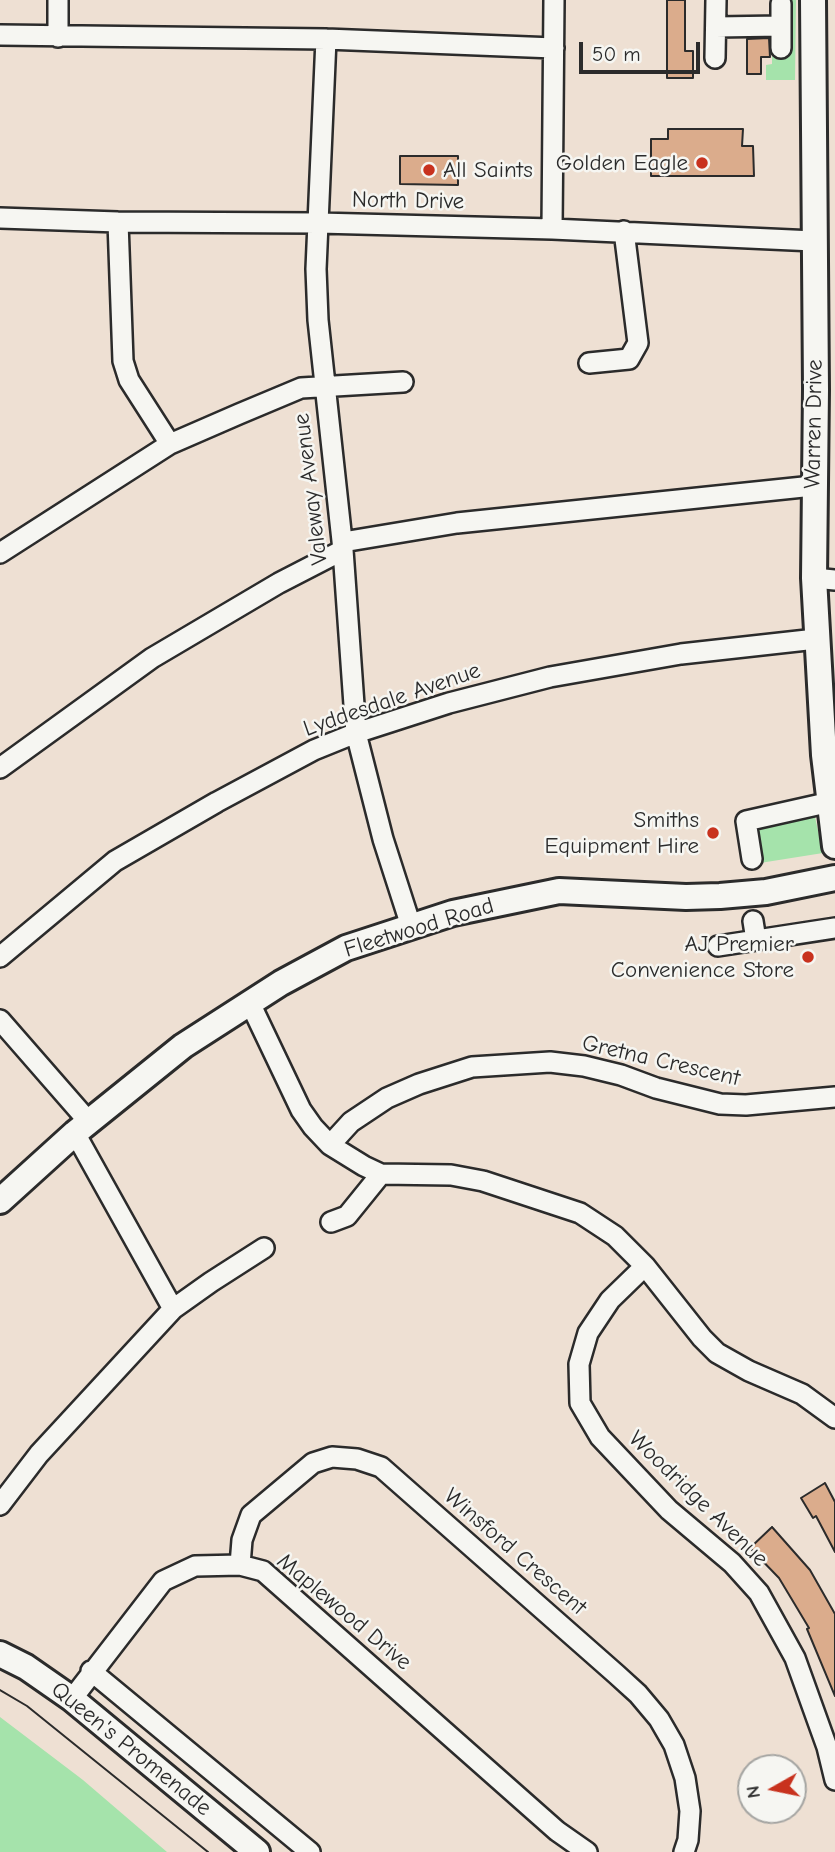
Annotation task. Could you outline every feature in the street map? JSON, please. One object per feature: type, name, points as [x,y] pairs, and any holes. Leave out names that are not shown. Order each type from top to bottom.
[{"type":"main road","name":"Warren Drive","points":[[813,0],[814,241],[825,387],[813,486],[825,579],[816,639],[835,846]]},
{"type":"main road","name":"Fleetwood Road","points":[[0,1201],[82,1127],[183,1046],[281,983],[346,948],[453,913],[559,891],[720,896],[766,892],[835,878]]},
{"type":"main road","name":"Queen's Promenade","points":[[0,1654],[26,1667],[72,1699],[257,1852]]},
{"type":"street","points":[[58,0],[58,37]]},
{"type":"street","points":[[552,229],[554,0]]},
{"type":"street","points":[[716,0],[712,41],[781,26]]},
{"type":"street","points":[[781,4],[781,48]]},
{"type":"street","points":[[0,35],[326,39],[554,48]]},
{"type":"street","name":"Valeway Avenue","points":[[326,39],[316,269],[324,387],[343,546],[356,733],[387,852],[411,926]]},
{"type":"street","name":"North Drive","points":[[0,218],[624,231],[814,241]]},
{"type":"street","points":[[118,222],[123,361],[130,380],[170,444]]},
{"type":"street","points":[[589,363],[629,359],[638,343],[624,231]]},
{"type":"street","points":[[0,553],[170,444],[301,388],[403,382]]},
{"type":"street","points":[[0,768],[152,658],[343,546],[457,523],[813,486]]},
{"type":"street","name":"Lyddesdale Avenue","points":[[0,957],[115,861],[314,750],[356,733],[449,703],[550,677],[681,654],[816,639]]},
{"type":"street","points":[[752,859],[746,821],[832,801]]},
{"type":"street","points":[[718,946],[755,930],[835,928]]},
{"type":"street","points":[[250,1003],[301,1110],[330,1145],[382,1174],[451,1175],[482,1181],[580,1213],[615,1236],[645,1266],[702,1338],[718,1353],[749,1371],[802,1394],[835,1418]]},
{"type":"street","points":[[0,1020],[82,1127],[173,1309]]},
{"type":"street","name":"Gretna Crescent","points":[[330,1145],[351,1122],[387,1098],[430,1080],[472,1067],[550,1062],[584,1066],[720,1104],[746,1105],[835,1097]]},
{"type":"street","points":[[331,1222],[347,1216],[382,1174]]},
{"type":"street","points":[[0,1505],[39,1454],[173,1309],[264,1248]]},
{"type":"street","name":"Woodridge Avenue","points":[[645,1266],[610,1300],[588,1333],[579,1364],[580,1403],[600,1437],[669,1510],[732,1563],[759,1593],[796,1658],[827,1747],[835,1780]]},
{"type":"street","name":"Winsford Crescent","points":[[240,1565],[242,1540],[251,1515],[313,1463],[332,1457],[357,1459],[381,1467],[616,1674],[659,1718],[674,1745],[685,1779],[690,1811],[688,1840],[684,1852]]},
{"type":"street","name":"Maplewood Drive","points":[[72,1699],[163,1581],[195,1566],[240,1565],[263,1572],[557,1830],[587,1852]]},
{"type":"street","name":"Queen's Promenade","points":[[91,1671],[310,1852]]},
{"type":"green space","points":[[772,0],[796,0],[795,80],[766,80],[766,65],[772,64]]},
{"type":"green space","points":[[815,817],[823,853],[760,863],[755,833],[762,827]]},
{"type":"green space","points":[[0,1717],[83,1780],[167,1852],[0,1852]]},
{"type":"building","points":[[667,0],[685,0],[685,51],[693,51],[693,78],[667,78]]},
{"type":"building","points":[[769,38],[770,57],[761,57],[761,74],[747,74],[747,39]]},
{"type":"building","name":"Golden Eagle","points":[[668,129],[743,129],[742,146],[753,146],[754,176],[651,176],[651,139],[668,139]]},
{"type":"building","name":"All Saints","points":[[400,156],[458,156],[458,185],[400,184]]},
{"type":"building","points":[[825,1483],[835,1502],[835,1552],[816,1516],[813,1518],[801,1498]]},
{"type":"building","points":[[772,1527],[810,1570],[835,1614],[835,1696],[807,1629],[809,1628],[779,1578],[750,1548]]},
{"type":"tram line","points":[[0,1690],[27,1706],[208,1852]]},
{"type":"place","name":"Golden Eagle","points":[[702,163]]},
{"type":"place","name":"All Saints","points":[[429,170]]},
{"type":"place","name":"Smiths Equipment Hire","points":[[713,833]]},
{"type":"place","name":"AJ Premier Convenience Store","points":[[808,957]]}]
